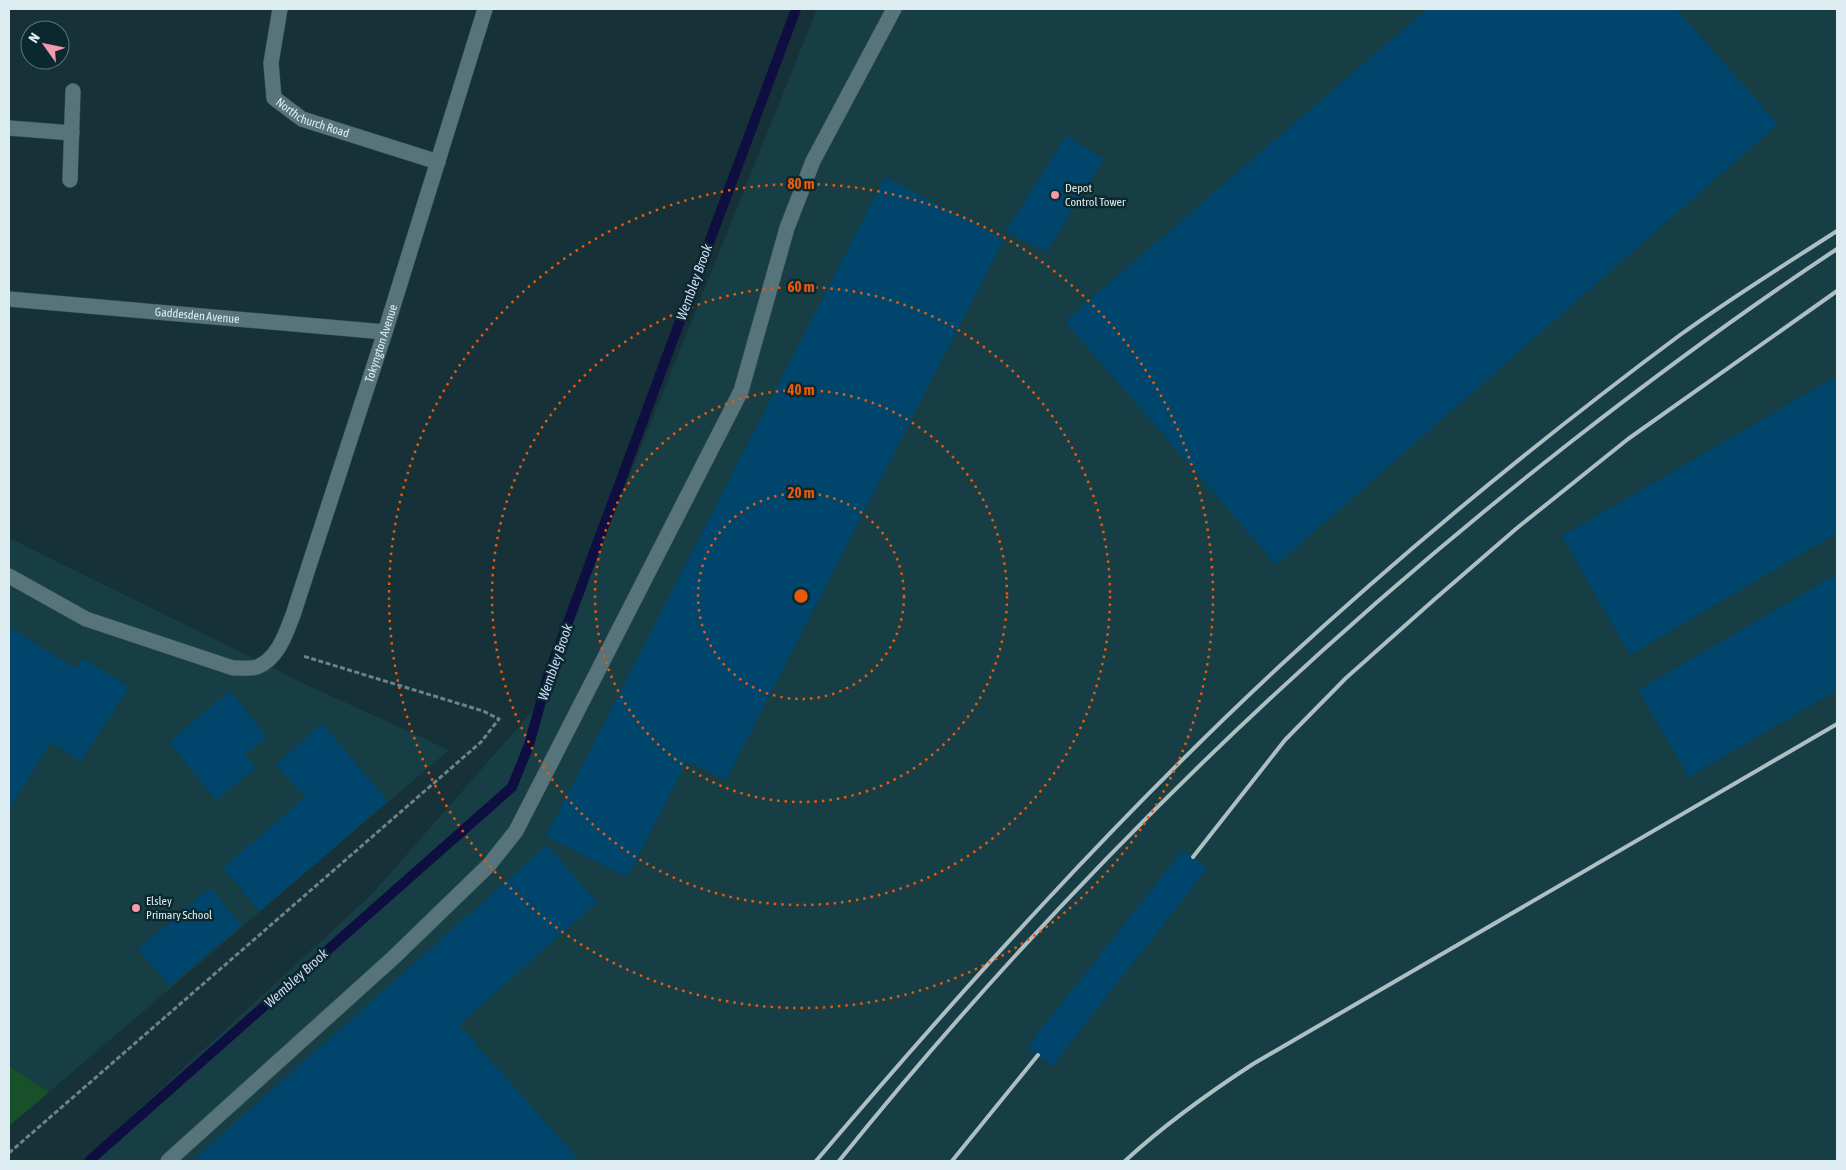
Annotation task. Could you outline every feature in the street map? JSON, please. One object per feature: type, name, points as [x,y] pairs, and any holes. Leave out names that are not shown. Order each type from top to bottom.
[{"type":"street","name":"Northchurch Road","points":[[280,9],[271,63],[274,98],[302,119],[438,162]]},
{"type":"street","name":"Tokyngton Avenue","points":[[9,576],[86,619],[233,668],[257,667],[270,658],[280,646],[294,615],[385,332],[485,9]]},
{"type":"street","points":[[168,1161],[393,958],[489,865],[516,830],[741,391],[787,228],[813,161],[894,9]]},
{"type":"street","points":[[70,180],[73,91]]},
{"type":"street","points":[[9,128],[72,133]]},
{"type":"street","name":"Gaddesden Avenue","points":[[9,300],[385,332]]},
{"type":"path","points":[[9,1153],[481,742],[499,719],[483,711],[308,658],[280,646]]},
{"type":"shaded area","points":[[817,9],[1837,9],[1837,1161],[83,1161],[373,893],[537,706]]},
{"type":"shaded area","name":"Elsley Primary School","points":[[9,538],[307,685],[449,750],[49,1092],[9,1066]]},
{"type":"green space","points":[[9,1066],[49,1092],[9,1126]]},
{"type":"building","points":[[1427,9],[1676,9],[1778,124],[1276,565],[1065,321]]},
{"type":"building","name":"Depot Control Tower","points":[[1066,136],[1104,159],[1046,252],[1006,231]]},
{"type":"building","points":[[885,177],[1004,239],[726,780],[687,761],[627,877],[546,836]]},
{"type":"building","points":[[1837,376],[1837,533],[1630,655],[1562,536]]},
{"type":"building","points":[[1837,574],[1837,690],[1689,777],[1638,690]]},
{"type":"building","points":[[9,627],[76,669],[83,658],[129,687],[81,761],[51,742],[9,809]]},
{"type":"building","points":[[230,691],[267,737],[245,755],[256,768],[216,800],[169,742]]},
{"type":"building","points":[[322,724],[388,801],[260,911],[223,868],[305,797],[276,764]]},
{"type":"building","points":[[547,845],[597,902],[459,1025],[580,1161],[192,1161]]},
{"type":"building","points":[[1183,850],[1207,869],[1052,1066],[1027,1047]]},
{"type":"building","points":[[210,888],[242,925],[170,986],[138,949]]},
{"type":"waterway","name":"Wembley Brook","points":[[89,1161],[512,787],[529,745],[548,676],[796,9]]},
{"type":"railway","points":[[816,1161],[927,1032],[1042,905],[1160,782],[1283,663],[1428,535],[1578,413],[1699,321],[1837,231]]},
{"type":"railway","points":[[839,1161],[921,1062],[1094,871],[1278,691],[1374,605],[1572,441],[1703,342],[1837,249]]},
{"type":"railway","points":[[1193,857],[1285,740],[1346,678],[1436,598],[1517,528],[1628,439],[1837,291]]},
{"type":"railway","points":[[1125,1161],[1155,1134],[1253,1064],[1837,724]]},
{"type":"railway","points":[[952,1161],[1038,1055]]},
{"type":"place","name":"Depot Control Tower","points":[[1055,195]]},
{"type":"place","name":"Elsley Primary School","points":[[136,908]]}]
